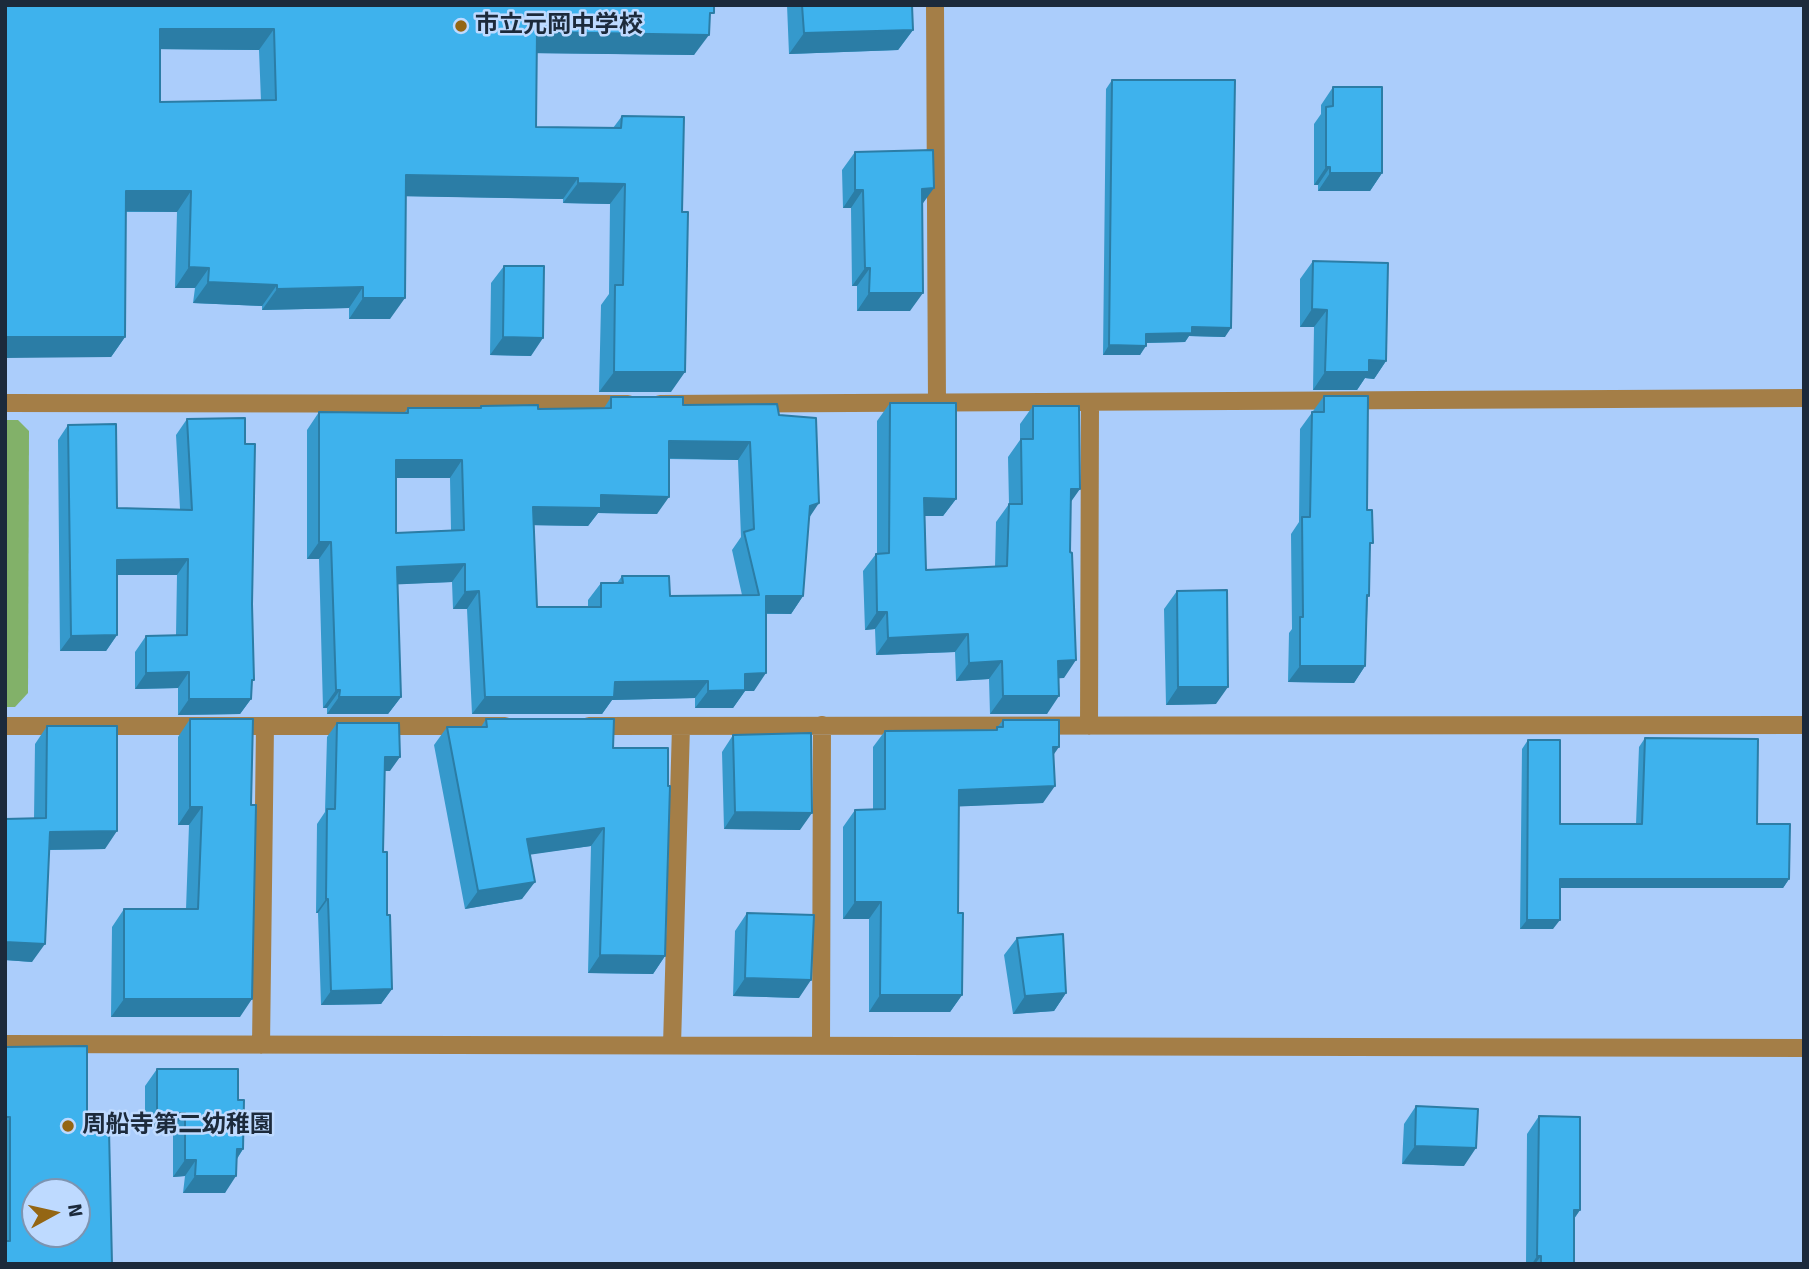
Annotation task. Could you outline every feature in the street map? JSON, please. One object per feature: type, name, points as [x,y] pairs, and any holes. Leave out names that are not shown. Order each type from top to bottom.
[{"type":"street","points":[[935,5],[937,404]]},
{"type":"street","points":[[5,403],[937,404],[1804,398]]},
{"type":"street","points":[[1089,726],[1090,403]]},
{"type":"street","points":[[821,1045],[822,725]]},
{"type":"street","points":[[5,726],[529,726]]},
{"type":"street","points":[[261,1045],[265,726]]},
{"type":"street","points":[[570,726],[1804,726]]},
{"type":"street","points":[[672,1045],[681,726]]},
{"type":"street","points":[[5,1044],[1804,1048]]},
{"type":"green space","points":[[5,420],[18,420],[29,431],[28,693],[15,707],[5,707]]},
{"type":"building","points":[[5,5],[714,5],[714,13],[710,13],[709,35],[537,32],[536,127],[621,128],[622,116],[684,117],[682,212],[688,212],[685,372],[614,372],[615,285],[623,285],[625,184],[578,183],[578,178],[406,175],[405,298],[363,298],[363,287],[277,289],[277,285],[208,282],[209,268],[189,267],[191,191],[126,191],[125,337],[5,337]],"holes":[[[160,29],[274,29],[276,100],[160,102]]]},
{"type":"building","points":[[802,5],[912,5],[913,30],[804,33]]},
{"type":"building","points":[[1112,80],[1235,80],[1231,328],[1192,327],[1192,333],[1146,334],[1146,346],[1109,345]]},
{"type":"building","points":[[1333,87],[1382,87],[1382,173],[1330,173],[1330,167],[1326,167],[1326,107],[1333,106]]},
{"type":"building","points":[[933,150],[934,188],[922,189],[923,293],[869,293],[870,268],[865,268],[863,190],[855,190],[855,152]]},
{"type":"building","points":[[1313,261],[1388,263],[1386,361],[1369,360],[1369,372],[1325,372],[1327,310],[1312,309]]},
{"type":"building","points":[[504,266],[544,266],[543,338],[503,337]]},
{"type":"building","points":[[1324,396],[1368,396],[1367,510],[1372,510],[1373,543],[1370,543],[1365,666],[1300,666],[1300,617],[1303,617],[1302,517],[1310,517],[1312,412],[1324,412]]},
{"type":"building","points":[[611,397],[683,397],[683,405],[777,404],[779,415],[816,418],[819,503],[810,506],[803,596],[766,596],[766,673],[745,674],[745,690],[708,691],[708,681],[615,682],[614,697],[485,697],[479,591],[465,592],[465,564],[397,567],[401,697],[339,697],[340,690],[336,690],[331,542],[319,542],[319,412],[408,413],[408,408],[538,405],[538,409],[611,408]],"holes":[[[669,441],[750,442],[754,529],[744,532],[759,595],[670,596],[669,576],[622,576],[623,583],[601,583],[601,607],[537,607],[533,507],[601,508],[601,495],[669,497]],[[396,460],[462,460],[464,530],[396,533]]]},
{"type":"building","points":[[890,403],[956,403],[956,499],[924,498],[926,570],[1007,566],[1009,504],[1022,504],[1021,439],[1033,439],[1033,406],[1079,406],[1080,489],[1071,489],[1070,552],[1076,660],[1058,661],[1059,696],[1003,696],[1002,661],[969,663],[968,634],[888,638],[887,612],[877,612],[876,554],[889,553]]},
{"type":"building","points":[[245,418],[245,444],[255,444],[252,604],[254,680],[251,699],[189,699],[189,672],[146,673],[146,636],[187,635],[188,559],[117,560],[117,635],[71,636],[68,425],[116,424],[117,508],[192,510],[187,419]]},
{"type":"building","points":[[1227,590],[1228,687],[1178,687],[1177,591]]},
{"type":"building","points":[[190,719],[253,719],[251,805],[256,805],[252,999],[124,999],[124,909],[198,909],[202,807],[190,807]]},
{"type":"building","points":[[486,719],[614,719],[613,748],[668,748],[670,786],[665,956],[600,955],[604,828],[527,839],[535,882],[478,891],[447,727],[487,727]]},
{"type":"building","points":[[1003,720],[1059,720],[1059,747],[1053,747],[1055,786],[959,790],[958,913],[963,913],[962,995],[880,995],[881,902],[855,902],[855,810],[885,809],[885,731],[997,730],[997,727],[1003,727]]},
{"type":"building","points":[[337,723],[399,723],[400,757],[385,757],[383,852],[387,852],[387,915],[390,915],[392,989],[331,991],[326,899],[327,809],[335,809]]},
{"type":"building","points":[[47,726],[117,726],[117,831],[50,832],[45,944],[5,942],[5,819],[46,818]]},
{"type":"building","points":[[811,733],[812,813],[735,812],[733,735]]},
{"type":"building","points":[[1645,738],[1758,739],[1757,824],[1790,824],[1789,879],[1560,879],[1560,920],[1527,920],[1528,740],[1560,740],[1560,824],[1642,824]]},
{"type":"building","points":[[747,913],[814,915],[811,980],[745,978]]},
{"type":"building","points":[[1063,934],[1066,993],[1025,996],[1017,938]]},
{"type":"building","name":"周船寺第二幼稚園","points":[[87,1046],[87,1131],[109,1130],[112,1264],[5,1264],[5,1241],[10,1241],[10,1117],[5,1117],[5,1047]]},
{"type":"building","points":[[157,1069],[238,1069],[238,1100],[244,1100],[243,1149],[237,1149],[236,1176],[195,1176],[196,1160],[185,1160],[185,1113],[157,1113]]},
{"type":"building","points":[[1416,1106],[1478,1109],[1476,1148],[1415,1146]]},
{"type":"building","points":[[1539,1116],[1580,1117],[1580,1210],[1574,1210],[1574,1264],[1541,1264],[1541,1256],[1537,1256]]},
{"type":"place","name":"市立元岡中学校","points":[[461,26]]},
{"type":"place","name":"周船寺第二幼稚園","points":[[68,1126]]}]
